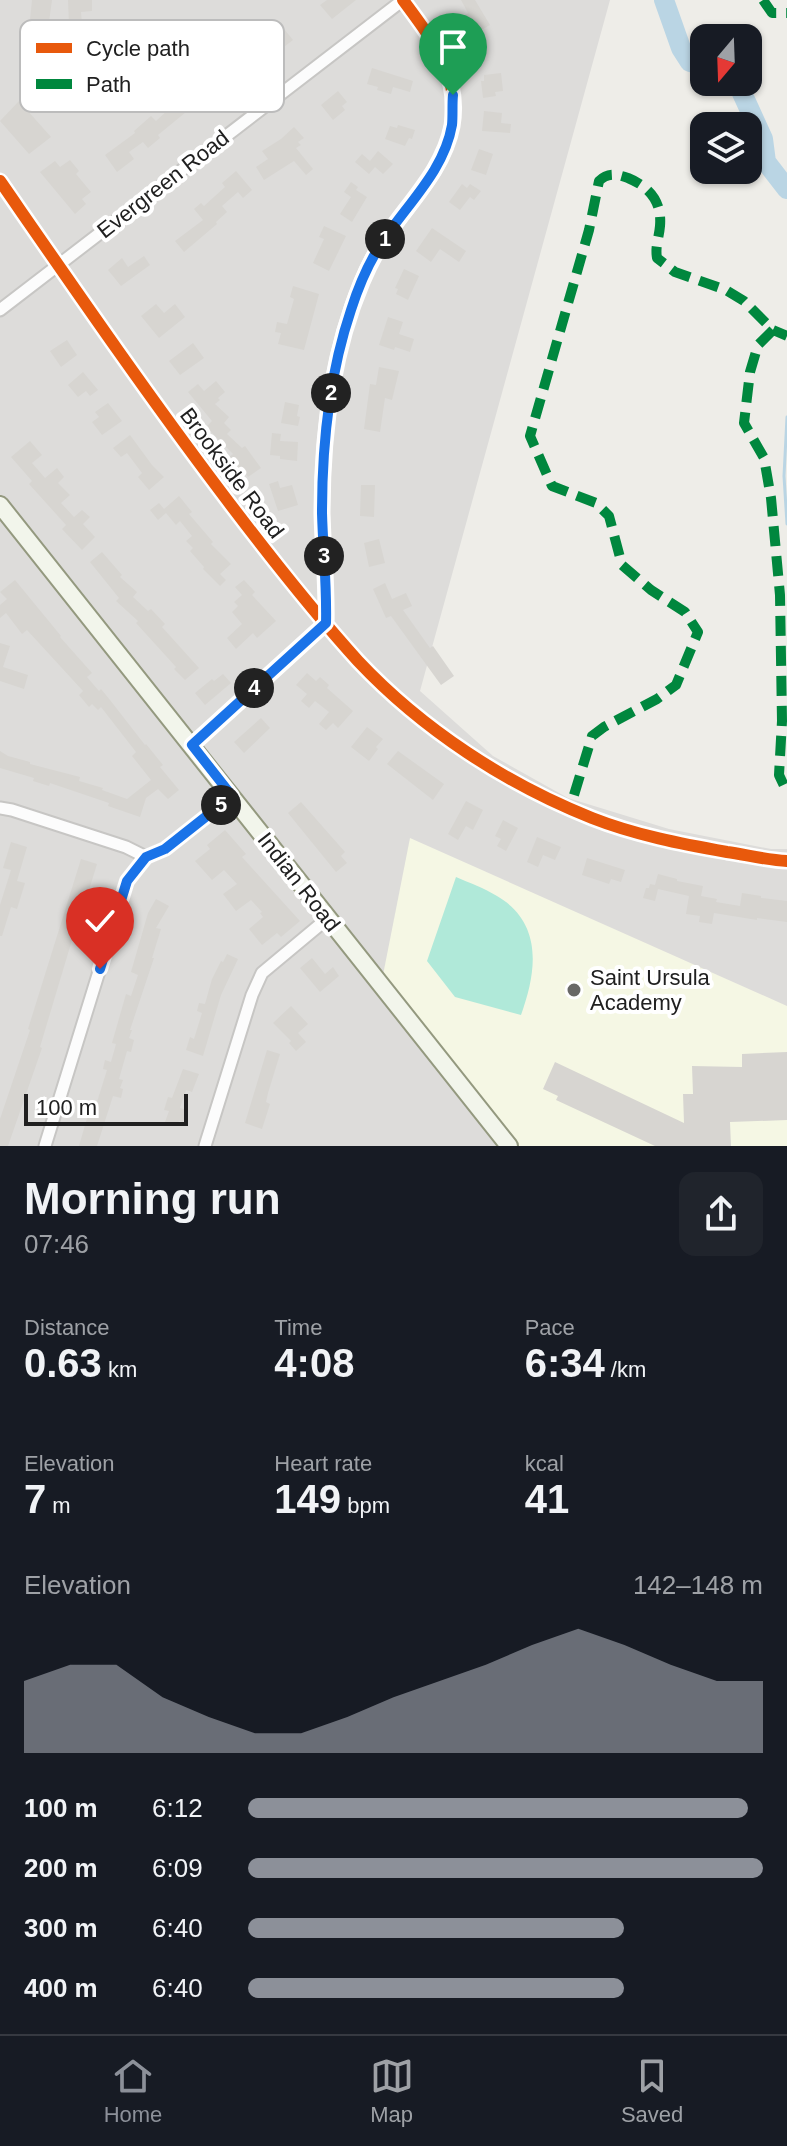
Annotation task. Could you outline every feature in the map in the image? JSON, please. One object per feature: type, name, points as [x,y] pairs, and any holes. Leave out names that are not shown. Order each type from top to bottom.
[{"type":"street","name":"Evergreen Road","points":[[284,91],[403,0]]},
{"type":"street","points":[[192,745],[326,623],[322,510],[325,446],[327,414],[341,344],[351,309],[380,245],[424,186],[440,159],[452,125],[453,95],[448,72],[438,49],[403,0]]},
{"type":"street","name":"Evergreen Road","points":[[0,310],[257,112]]},
{"type":"street","name":"Brookside Road","points":[[0,181],[157,408],[274,563],[358,661],[420,718],[475,757],[545,798],[592,818],[669,840],[787,861]]},
{"type":"street","name":"Indian Road","points":[[0,505],[509,1146]]},
{"type":"street","points":[[45,1146],[127,881],[146,857],[165,849],[232,796]]},
{"type":"street","points":[[0,808],[126,847],[146,857]]},
{"type":"street","points":[[205,1146],[252,995],[262,973],[328,918]]},
{"type":"shaded area","points":[[0,0],[610,0],[420,691],[493,756],[568,798],[669,829],[771,849],[787,849],[787,1146],[0,1146]]},
{"type":"shaded area","name":"Saint Ursula Academy","points":[[410,838],[787,1006],[787,1146],[519,1146],[383,975]]},
{"type":"green space","points":[[456,877],[497,896],[512,907],[529,934],[533,965],[521,1015],[455,997],[427,961]]},
{"type":"building","points":[[32,0],[52,0],[49,20],[30,20]]},
{"type":"building","points":[[68,0],[92,0],[92,11],[81,12],[82,20],[69,20]]},
{"type":"building","points":[[327,0],[356,0],[332,19],[320,5]]},
{"type":"building","points":[[461,0],[475,0],[490,25],[474,34],[464,16],[468,13]]},
{"type":"building","points":[[284,29],[293,40],[284,47]]},
{"type":"building","points":[[372,68],[413,81],[410,92],[393,87],[391,94],[367,84]]},
{"type":"building","points":[[501,73],[503,91],[495,92],[496,96],[483,98],[481,81],[484,81],[484,75]]},
{"type":"building","points":[[338,91],[347,102],[342,106],[345,110],[333,120],[321,105]]},
{"type":"building","points":[[19,101],[20,112],[29,112],[51,137],[29,154],[0,121]]},
{"type":"building","points":[[484,111],[502,113],[501,123],[511,124],[510,133],[482,131]]},
{"type":"building","points":[[166,112],[186,112],[158,135],[160,138],[148,148],[143,142],[129,152],[134,159],[117,172],[105,155],[135,133],[151,116],[156,121]]},
{"type":"building","points":[[398,125],[415,130],[405,146],[385,139],[390,126],[397,128]]},
{"type":"building","points":[[294,127],[304,138],[296,148],[313,169],[306,175],[294,161],[264,180],[256,167],[268,159],[262,151]]},
{"type":"building","points":[[479,149],[493,154],[486,175],[471,170]]},
{"type":"building","points":[[378,151],[393,164],[383,174],[375,167],[369,174],[355,162],[362,154],[370,161]]},
{"type":"building","points":[[70,160],[79,171],[76,174],[91,192],[82,199],[86,204],[75,214],[40,172],[55,161],[60,167]]},
{"type":"building","points":[[236,171],[252,190],[243,198],[238,192],[222,206],[227,212],[184,252],[175,241],[203,220],[194,209],[201,203],[204,206],[225,187],[222,183]]},
{"type":"building","points":[[351,182],[358,187],[356,190],[367,197],[352,222],[340,214],[351,197],[344,192]]},
{"type":"building","points":[[462,184],[467,188],[470,184],[481,191],[474,200],[470,197],[460,210],[449,202]]},
{"type":"building","points":[[324,226],[346,236],[329,271],[313,263],[324,239],[319,237]]},
{"type":"building","points":[[432,228],[466,251],[459,262],[440,249],[431,262],[416,251]]},
{"type":"building","points":[[144,256],[150,265],[121,286],[108,270],[122,258],[128,267]]},
{"type":"building","points":[[404,269],[419,276],[408,300],[396,294],[398,289],[395,288]]},
{"type":"building","points":[[293,286],[319,294],[304,350],[278,344],[281,333],[275,332],[277,322],[287,324],[294,299],[290,297]]},
{"type":"building","points":[[156,304],[164,313],[175,304],[185,317],[159,338],[141,316]]},
{"type":"building","points":[[388,317],[403,322],[399,334],[414,339],[410,352],[379,345]]},
{"type":"building","points":[[67,340],[77,355],[61,367],[50,351]]},
{"type":"building","points":[[193,343],[204,358],[180,375],[169,361]]},
{"type":"building","points":[[379,367],[399,371],[392,400],[385,398],[380,432],[364,429],[370,384],[376,385]]},
{"type":"building","points":[[83,372],[98,390],[90,396],[86,391],[78,397],[68,385]]},
{"type":"building","points":[[216,381],[225,392],[215,404],[229,417],[224,423],[231,430],[227,434],[242,448],[245,446],[261,468],[248,477],[243,470],[239,473],[228,458],[233,454],[206,427],[212,421],[188,392],[198,384],[204,391]]},
{"type":"building","points":[[285,402],[299,405],[298,426],[281,423]]},
{"type":"building","points":[[108,403],[122,421],[102,435],[92,422],[99,417],[95,412]]},
{"type":"building","points":[[272,433],[281,434],[280,441],[298,442],[297,461],[270,455]]},
{"type":"building","points":[[130,435],[164,477],[149,490],[138,477],[142,473],[127,453],[121,457],[113,448]]},
{"type":"building","points":[[30,441],[42,455],[32,463],[45,478],[57,468],[64,477],[58,483],[70,495],[61,503],[74,517],[82,510],[90,517],[83,524],[95,537],[82,550],[62,529],[66,525],[29,484],[32,481],[11,457]]},
{"type":"building","points":[[278,481],[280,488],[292,485],[298,505],[278,511],[269,484]]},
{"type":"building","points":[[361,485],[375,485],[374,517],[360,516]]},
{"type":"building","points":[[179,496],[192,512],[189,514],[213,542],[211,544],[231,564],[220,574],[226,580],[220,586],[190,551],[193,548],[186,541],[192,536],[180,521],[176,525],[166,513],[158,520],[150,510],[159,503],[164,509]]},
{"type":"building","points":[[379,539],[385,563],[369,567],[364,543]]},
{"type":"building","points":[[102,552],[122,575],[120,577],[137,592],[133,597],[148,611],[151,609],[165,624],[162,627],[199,668],[185,680],[136,623],[138,621],[116,601],[119,598],[90,562]]},
{"type":"building","points":[[15,580],[92,673],[87,677],[99,691],[101,689],[146,744],[179,790],[168,799],[158,789],[146,798],[140,817],[108,806],[109,803],[0,768],[0,751],[30,764],[80,777],[79,781],[127,799],[151,780],[132,756],[136,752],[101,707],[98,710],[92,704],[89,707],[79,695],[83,691],[27,630],[22,634],[6,613],[0,618],[0,605],[7,599],[0,592]]},
{"type":"building","points":[[244,580],[255,592],[252,595],[276,621],[257,638],[253,633],[236,649],[227,638],[242,624],[232,612],[238,606],[234,602],[242,595],[235,587]]},
{"type":"building","points":[[385,583],[392,599],[406,593],[412,606],[403,610],[454,676],[441,685],[391,616],[386,618],[373,589]]},
{"type":"building","points":[[0,643],[10,646],[3,667],[28,675],[24,689],[0,681]]},
{"type":"building","points":[[307,673],[316,681],[320,677],[329,685],[327,688],[353,711],[338,728],[333,723],[326,730],[319,724],[329,712],[315,701],[309,708],[301,701],[307,694],[296,685]]},
{"type":"building","points":[[223,674],[231,683],[205,705],[195,693]]},
{"type":"building","points":[[261,718],[270,728],[244,753],[234,742]]},
{"type":"building","points":[[367,727],[383,739],[369,761],[351,747]]},
{"type":"building","points":[[398,751],[444,784],[433,800],[387,764]]},
{"type":"building","points":[[466,801],[483,810],[473,830],[466,826],[458,840],[448,834]]},
{"type":"building","points":[[301,802],[345,852],[341,856],[347,863],[336,872],[288,813]]},
{"type":"building","points":[[503,820],[518,828],[506,851],[497,846],[501,839],[495,836]]},
{"type":"building","points":[[225,830],[246,854],[242,857],[300,921],[281,937],[277,933],[262,945],[249,929],[263,917],[262,912],[251,900],[236,911],[223,894],[237,884],[224,870],[212,880],[195,861],[210,849],[207,845]]},
{"type":"building","points":[[537,837],[561,847],[555,860],[543,855],[538,867],[527,862]]},
{"type":"building","points":[[11,842],[27,847],[17,881],[25,883],[17,909],[11,907],[0,936],[0,905],[11,870],[3,868]]},
{"type":"building","points":[[587,858],[625,870],[621,882],[611,879],[609,884],[582,875]]},
{"type":"building","points":[[81,859],[97,864],[78,933],[75,942],[72,940],[42,1048],[8,1146],[0,1146],[0,1119]]},
{"type":"building","points":[[658,874],[703,886],[701,896],[717,899],[716,902],[740,906],[742,893],[787,901],[787,922],[714,913],[712,924],[699,922],[700,916],[686,914],[689,896],[658,889],[655,901],[643,898],[646,888],[650,884],[655,885]]},
{"type":"building","points":[[156,899],[169,906],[156,928],[161,929],[154,958],[130,1030],[129,1038],[134,1040],[131,1052],[127,1051],[119,1079],[123,1080],[121,1098],[113,1096],[97,1146],[79,1146],[92,1101],[97,1102],[107,1070],[103,1069],[105,1060],[111,1062],[116,1044],[112,1043],[126,994],[131,996],[138,975],[131,972],[148,913]]},
{"type":"building","points":[[227,954],[238,959],[221,995],[203,1056],[186,1050],[190,1037],[194,1039],[202,1013],[197,1011],[199,1003],[205,1004],[212,979]]},
{"type":"building","points":[[312,958],[325,974],[333,967],[339,976],[320,992],[300,968]]},
{"type":"building","points":[[291,1006],[308,1024],[298,1033],[306,1042],[296,1051],[289,1043],[291,1041],[273,1023]]},
{"type":"building","points":[[267,1050],[280,1054],[268,1093],[266,1102],[270,1104],[262,1129],[245,1123]]},
{"type":"building","points":[[787,1052],[787,1120],[730,1122],[731,1146],[655,1146],[556,1100],[558,1096],[543,1089],[555,1062],[684,1123],[683,1094],[693,1094],[692,1066],[742,1067],[742,1054]]},
{"type":"building","points":[[183,1069],[199,1074],[192,1092],[186,1090],[180,1108],[187,1110],[183,1122],[179,1121],[177,1126],[165,1122],[169,1111],[164,1110]]},
{"type":"waterway","points":[[664,0],[681,48],[690,62]]},
{"type":"waterway","points":[[743,96],[763,139],[766,162],[787,189]]},
{"type":"waterway","points":[[787,417],[784,476],[787,524]]},
{"type":"marked path","points":[[763,0],[772,13],[787,13]]},
{"type":"marked path","points":[[574,795],[592,736],[676,685],[698,632],[685,612],[651,590],[622,565],[609,516],[596,503],[552,486],[530,436],[589,230],[599,181],[616,175],[643,186],[653,196],[659,210],[657,258],[675,272],[726,290],[744,301],[773,330],[787,336]]},
{"type":"marked path","points":[[773,330],[758,345],[750,372],[744,423],[764,458],[771,498],[780,595],[782,721],[779,775],[787,792]]},
{"type":"cycle path","points":[[192,745],[326,623],[322,514],[324,455],[330,396],[343,338],[373,258],[432,174],[452,126],[454,108],[448,74],[433,43],[403,0]]},
{"type":"cycle path","points":[[0,181],[136,376],[254,535],[358,661],[409,709],[437,732],[497,771],[592,818],[676,842],[787,861]]},
{"type":"place","name":"Saint Ursula Academy","points":[[574,990]]},
{"type":"route","points":[[100,969],[127,881],[146,857],[165,849],[232,796],[192,745],[326,623],[322,510],[325,446],[327,414],[341,344],[351,309],[380,245],[440,159],[452,125],[453,95]]}]
